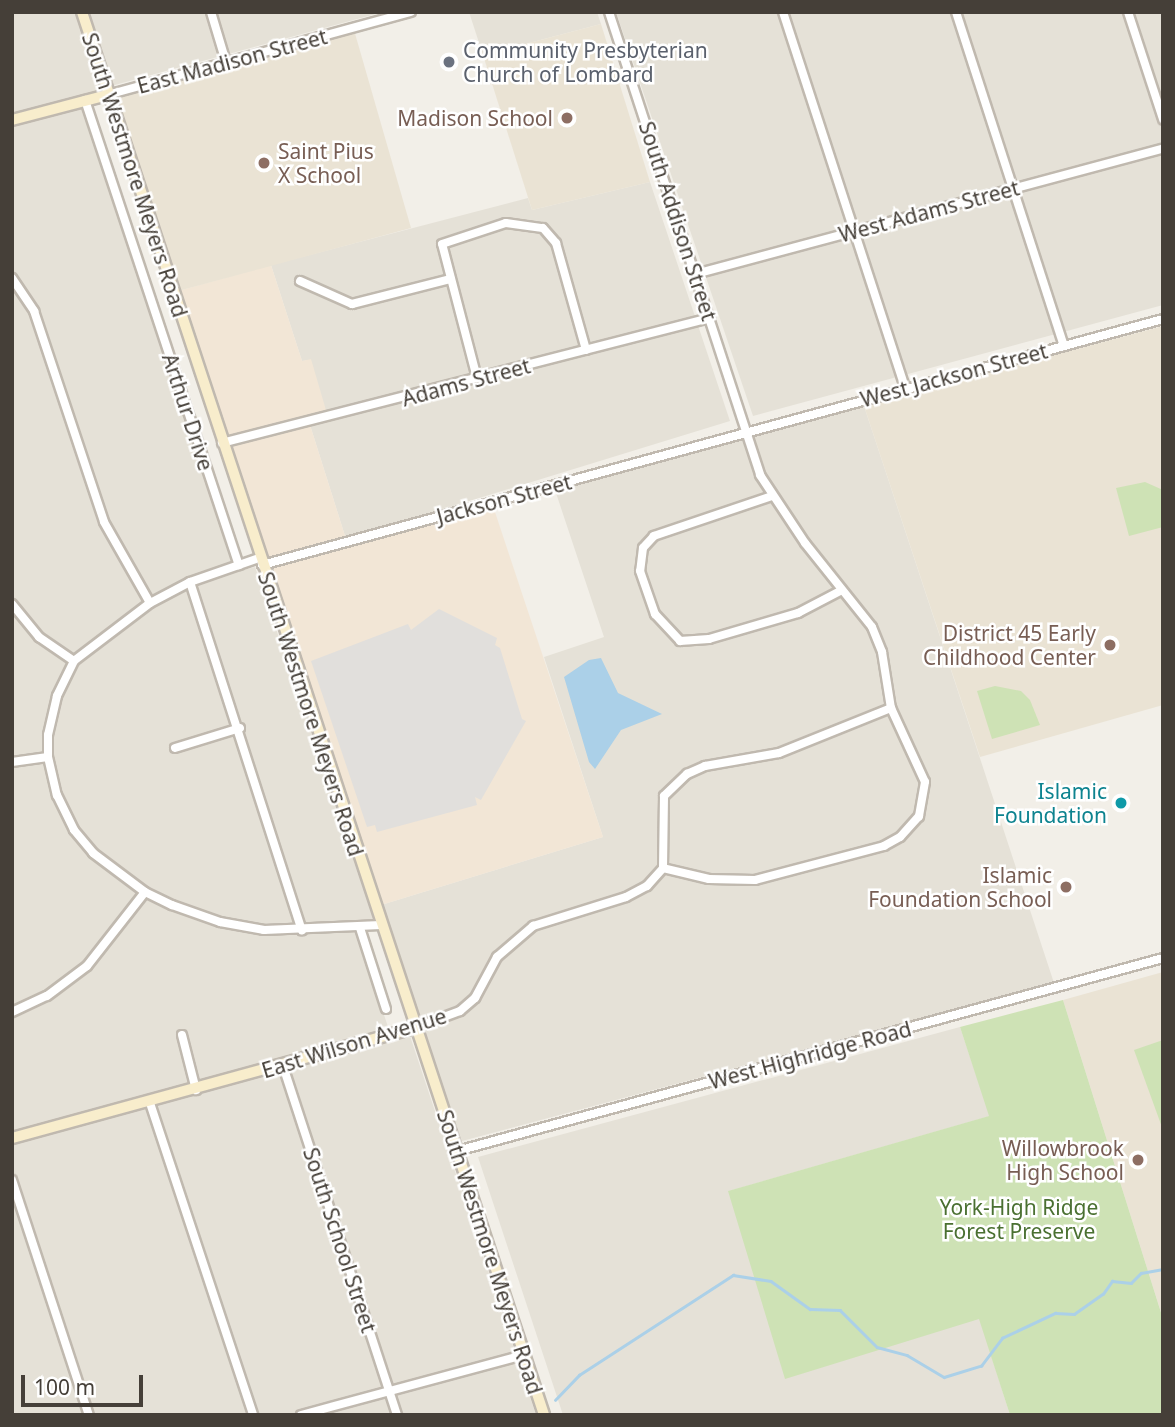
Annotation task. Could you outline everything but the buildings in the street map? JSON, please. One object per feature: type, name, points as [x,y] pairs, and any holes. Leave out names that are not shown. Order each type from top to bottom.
[{"type":"street","name":"South Westmore Meyers Road","points":[[82,12],[414,1028],[544,1415]]},
{"type":"street","points":[[211,12],[226,62]]},
{"type":"street","name":"East Madison Street","points":[[12,120],[411,12]]},
{"type":"street","name":"South Addison Street","points":[[609,12],[760,475],[841,592],[865,616],[878,640],[891,708],[922,767],[924,798],[919,816],[894,841],[789,873],[727,880],[663,868]]},
{"type":"street","points":[[783,12],[905,387]]},
{"type":"street","points":[[956,12],[1064,345]]},
{"type":"street","points":[[1128,12],[1163,119]]},
{"type":"street","name":"Arthur Drive","points":[[85,100],[239,565]]},
{"type":"street","name":"West Adams Street","points":[[695,274],[1163,149]]},
{"type":"street","points":[[477,379],[442,244],[512,222],[543,228],[561,254],[586,350]]},
{"type":"street","points":[[300,281],[352,304],[451,279]]},
{"type":"street","points":[[14,280],[34,311],[104,522],[150,603]]},
{"type":"street","name":"Adams Street","points":[[222,443],[710,318]]},
{"type":"street","name":"West Jackson Street","points":[[746,430],[1163,318]]},
{"type":"street","name":"Jackson Street","points":[[74,661],[150,603],[190,582],[239,565],[746,430]]},
{"type":"street","points":[[772,496],[654,536],[643,548],[640,562],[654,612],[680,641],[709,639],[798,613],[841,592]]},
{"type":"street","points":[[190,582],[240,728],[302,930]]},
{"type":"street","points":[[12,604],[40,637],[74,661],[53,706],[48,757],[57,795],[74,830],[101,860],[145,892],[220,922],[264,930],[360,928],[381,925]]},
{"type":"street","points":[[663,868],[664,796],[687,774],[705,765],[779,753],[891,708]]},
{"type":"street","points":[[175,748],[240,728]]},
{"type":"street","points":[[12,762],[48,757]]},
{"type":"street","name":"East Wilson Avenue","points":[[12,1138],[283,1066],[414,1028],[460,1011],[475,998],[497,957],[533,926],[634,895],[663,868]]},
{"type":"street","points":[[12,1012],[47,996],[87,966],[145,892]]},
{"type":"street","points":[[360,928],[386,1009]]},
{"type":"street","name":"West Highridge Road","points":[[457,1151],[1163,958]]},
{"type":"street","points":[[182,1035],[197,1090]]},
{"type":"street","name":"South School Street","points":[[283,1066],[397,1415]]},
{"type":"street","points":[[150,1102],[253,1415]]},
{"type":"street","points":[[12,1180],[89,1415]]},
{"type":"street","points":[[301,1415],[524,1355]]},
{"type":"shaded area","points":[[12,12],[76,12],[100,91],[12,115]]},
{"type":"shaded area","points":[[88,12],[383,12],[111,86]]},
{"type":"shaded area","points":[[469,12],[597,12],[601,24],[483,55]]},
{"type":"shaded area","points":[[616,12],[1163,12],[1163,305],[753,416]]},
{"type":"shaded area","name":"Madison School","points":[[601,24],[650,182],[532,210],[483,55]]},
{"type":"shaded area","name":"Saint Pius X School","points":[[354,30],[411,228],[178,291],[113,98]]},
{"type":"shaded area","points":[[82,104],[237,572],[255,567],[375,920],[354,923],[389,1030],[12,1131],[12,123]]},
{"type":"shaded area","points":[[650,182],[730,421],[346,539],[310,425],[327,417],[310,360],[302,361],[271,265],[528,198],[532,210]]},
{"type":"shaded area","points":[[271,265],[302,361],[311,359],[328,417],[226,438],[178,291]]},
{"type":"shaded area","points":[[1163,326],[1163,705],[980,757],[864,406]]},
{"type":"shaded area","points":[[864,406],[1054,983],[462,1141],[381,905],[603,837],[544,657],[604,637],[555,490]]},
{"type":"shaded area","points":[[310,425],[346,539],[265,560],[229,446]]},
{"type":"shaded area","points":[[493,506],[603,837],[381,905],[267,566]]},
{"type":"shaded area","points":[[439,609],[497,638],[495,645],[500,648],[522,719],[526,721],[481,800],[475,797],[477,805],[377,832],[375,825],[367,827],[311,661],[408,624],[411,630]]},
{"type":"shaded area","name":"Willowbrook High School","points":[[1163,972],[1163,1319],[1063,1000]]},
{"type":"shaded area","points":[[960,1027],[990,1116],[729,1191],[980,1319],[1010,1415],[563,1415],[478,1157]]},
{"type":"shaded area","points":[[410,1036],[536,1415],[12,1415],[12,1143]]},
{"type":"green space","points":[[1145,482],[1163,490],[1163,527],[1129,536],[1116,488]]},
{"type":"green space","points":[[995,686],[1021,691],[1030,700],[1040,725],[992,739],[977,691]]},
{"type":"green space","name":"York-High Ridge Forest Preserve","points":[[1063,1000],[1163,1319],[1163,1415],[1010,1415],[979,1319],[785,1379],[728,1191],[989,1116],[960,1027]]},
{"type":"green space","points":[[1163,1040],[1163,1130],[1134,1050]]},
{"type":"water","points":[[601,658],[618,693],[662,714],[621,730],[595,769],[589,762],[564,677],[589,660]]},
{"type":"waterway","points":[[555,1400],[579,1375],[733,1275],[771,1281],[810,1309],[840,1310],[877,1347],[907,1355],[944,1377],[981,1366],[1002,1338],[1055,1313],[1074,1314],[1103,1294],[1112,1281],[1131,1283],[1141,1273],[1163,1269]]},
{"type":"place","name":"Community Presbyterian Church of Lombard","points":[[449,62]]},
{"type":"place","name":"Madison School","points":[[567,118]]},
{"type":"place","name":"Saint Pius X School","points":[[264,163]]},
{"type":"place","name":"District 45 Early Childhood Center","points":[[1110,645]]},
{"type":"place","name":"Islamic Foundation","points":[[1121,803]]},
{"type":"place","name":"Islamic Foundation School","points":[[1066,887]]},
{"type":"place","name":"Willowbrook High School","points":[[1138,1160]]}]
